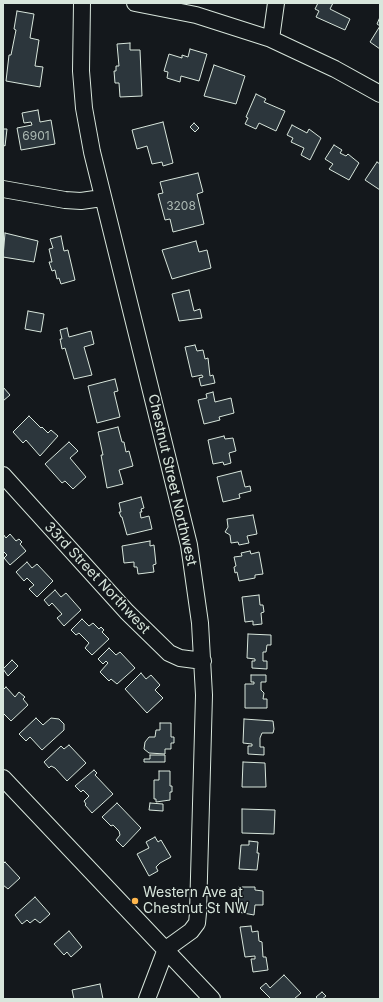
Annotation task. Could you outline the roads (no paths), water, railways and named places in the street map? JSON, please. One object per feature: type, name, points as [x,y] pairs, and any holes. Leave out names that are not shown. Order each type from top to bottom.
[{"type":"street","name":"Chestnut Street Northwest","points":[[82,3],[80,53],[84,108],[92,152],[102,198],[189,545],[198,602],[204,695],[198,913],[197,923],[192,931],[166,949]]},
{"type":"street","points":[[136,3],[196,15],[271,39],[335,69],[380,94]]},
{"type":"street","points":[[271,39],[276,3]]},
{"type":"street","points":[[3,189],[72,201],[102,198]]},
{"type":"street","name":"33rd Street Northwest","points":[[3,475],[126,612],[169,653],[180,658],[203,661]]},
{"type":"street","points":[[3,778],[212,999]]},
{"type":"street","points":[[147,999],[166,949]]},
{"type":"place","name":"Western Ave at Chestnut St NW","points":[[135,901]]}]
